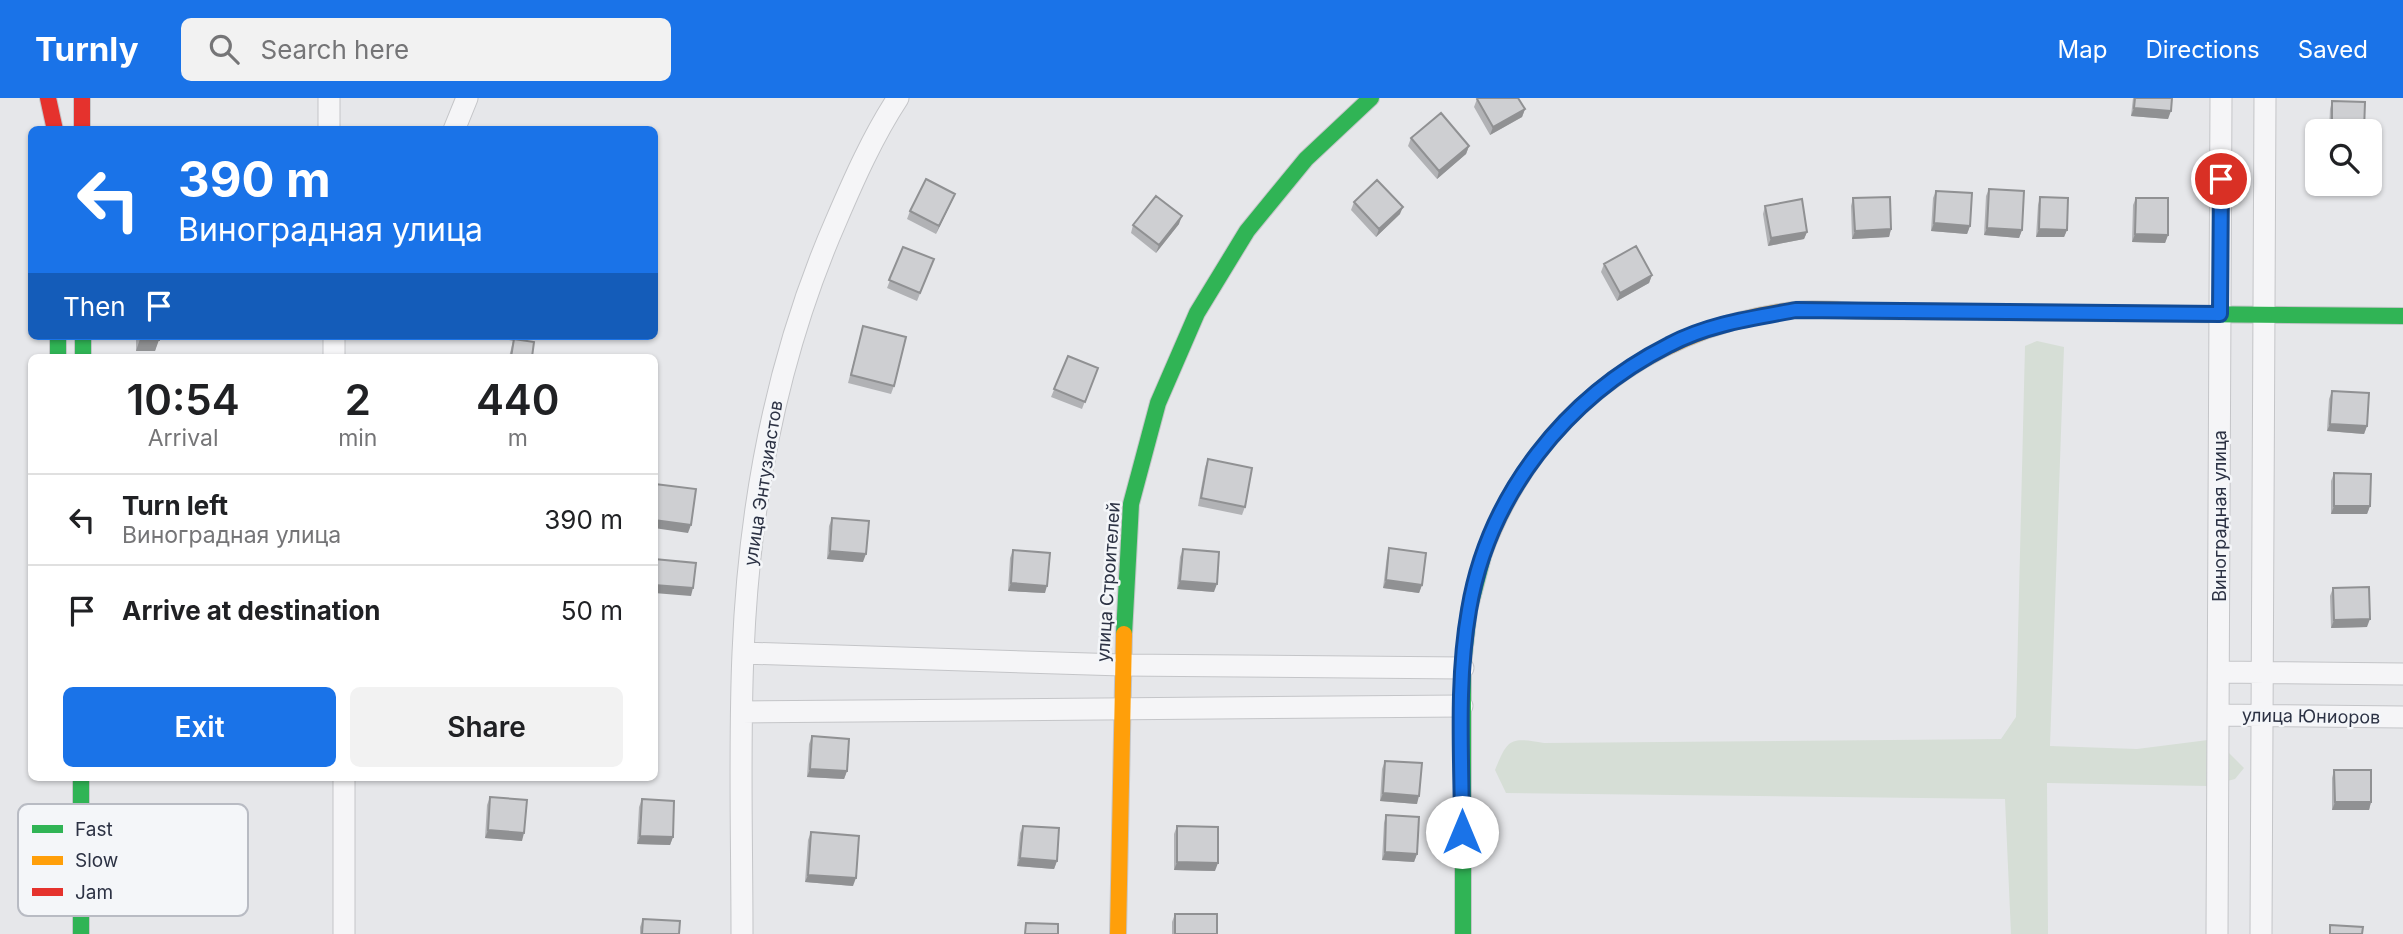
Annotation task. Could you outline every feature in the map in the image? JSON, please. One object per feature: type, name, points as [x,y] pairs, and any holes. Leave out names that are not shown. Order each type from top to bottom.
[{"type":"street","points":[[48,98],[56,126]]},
{"type":"street","points":[[57,126],[58,98]]},
{"type":"street","points":[[82,98],[82,126]]},
{"type":"street","points":[[328,98],[329,126]]},
{"type":"street","points":[[456,126],[467,98]]},
{"type":"street","name":"улица Энтузиастов","points":[[742,934],[743,653],[754,519],[765,447],[780,377],[819,259],[854,178],[898,98]]},
{"type":"street","name":"улица Строителей","points":[[1118,934],[1122,665],[1131,504],[1158,403],[1197,313],[1247,231],[1306,159],[1371,98]]},
{"type":"street","name":"Виноградная улица","points":[[2217,934],[2221,98]]},
{"type":"street","points":[[2261,934],[2265,98]]},
{"type":"street","points":[[1463,934],[1463,668],[1469,610],[1481,558],[1514,486],[1560,424],[1614,377],[1670,344],[1730,322],[1796,310],[2403,316]]},
{"type":"street","points":[[743,653],[1122,665],[1463,668]]},
{"type":"street","points":[[2219,672],[2403,674]]},
{"type":"street","points":[[742,712],[1462,706]]},
{"type":"street","name":"улица Юниоров","points":[[2218,715],[2403,717]]},
{"type":"street","points":[[81,781],[81,804]]},
{"type":"street","points":[[344,781],[344,934]]},
{"type":"street","points":[[80,916],[80,934]]},
{"type":"shaded area","points":[[2037,341],[2064,347],[2050,746],[2137,749],[2208,740],[2222,746],[2244,768],[2235,779],[2208,786],[2047,783],[2048,934],[2011,934],[2005,799],[1506,793],[1495,770],[1503,751],[1517,740],[1544,743],[2001,739],[2016,717],[2025,346]]},
{"type":"building","points":[[1478,98],[1518,98],[1525,109],[1493,127]]},
{"type":"building","points":[[2135,98],[2172,98],[2171,111],[2134,108]]},
{"type":"building","points":[[2332,101],[2365,102],[2364,119],[2332,119]]},
{"type":"building","points":[[1441,113],[1469,146],[1439,171],[1411,138]]},
{"type":"building","points":[[926,179],[955,194],[939,226],[910,211]]},
{"type":"building","points":[[1377,180],[1403,207],[1379,229],[1354,202]]},
{"type":"building","points":[[1989,189],[2024,191],[2022,230],[1987,228]]},
{"type":"building","points":[[1936,191],[1972,193],[1970,226],[1934,223]]},
{"type":"building","points":[[1156,196],[1182,216],[1159,245],[1133,225]]},
{"type":"building","points":[[1890,197],[1891,229],[1855,231],[1853,198]]},
{"type":"building","points":[[2040,197],[2068,198],[2067,230],[2039,229]]},
{"type":"building","points":[[2136,198],[2168,198],[2168,235],[2135,234]]},
{"type":"building","points":[[1802,199],[1807,232],[1771,238],[1765,206]]},
{"type":"building","points":[[1636,246],[1652,275],[1620,293],[1604,264]]},
{"type":"building","points":[[903,247],[934,259],[920,293],[889,280]]},
{"type":"building","points":[[863,326],[906,337],[894,386],[851,375]]},
{"type":"building","points":[[514,340],[534,342],[532,354],[512,354]]},
{"type":"building","points":[[1068,356],[1098,368],[1085,402],[1054,389]]},
{"type":"building","points":[[2332,391],[2369,393],[2367,426],[2330,424]]},
{"type":"building","points":[[1208,459],[1252,468],[1245,507],[1201,498]]},
{"type":"building","points":[[2334,473],[2371,474],[2370,506],[2334,506]]},
{"type":"building","points":[[658,484],[696,489],[691,525],[658,521]]},
{"type":"building","points":[[832,518],[869,521],[866,554],[830,551]]},
{"type":"building","points":[[1389,548],[1426,553],[1422,585],[1386,580]]},
{"type":"building","points":[[1183,549],[1219,552],[1217,584],[1180,581]]},
{"type":"building","points":[[1013,550],[1050,553],[1047,586],[1011,583]]},
{"type":"building","points":[[658,559],[696,563],[693,588],[658,585]]},
{"type":"building","points":[[2369,587],[2370,619],[2334,620],[2333,588]]},
{"type":"building","points":[[812,736],[849,739],[847,771],[810,769]]},
{"type":"building","points":[[1385,761],[1422,763],[1419,796],[1383,793]]},
{"type":"building","points":[[2334,770],[2371,770],[2371,802],[2335,802]]},
{"type":"building","points":[[490,797],[527,800],[524,833],[488,830]]},
{"type":"building","points":[[642,799],[674,801],[673,837],[640,836]]},
{"type":"building","points":[[1386,815],[1419,817],[1417,854],[1385,852]]},
{"type":"building","points":[[1023,826],[1059,828],[1057,861],[1020,858]]},
{"type":"building","points":[[1177,826],[1218,827],[1218,863],[1177,862]]},
{"type":"building","points":[[811,832],[859,836],[856,878],[808,875]]},
{"type":"building","points":[[1175,914],[1217,914],[1217,934],[1175,934]]},
{"type":"building","points":[[643,919],[680,921],[679,934],[642,934]]},
{"type":"building","points":[[1026,923],[1058,924],[1058,934],[1025,934]]},
{"type":"building","points":[[2330,925],[2363,927],[2362,934],[2330,934]]},
{"type":"traffic: fast","points":[[1124,634],[1131,504],[1158,403],[1197,313],[1247,231],[1306,159],[1371,98]]},
{"type":"traffic: fast","points":[[1858,311],[2403,316]]},
{"type":"traffic: fast","points":[[58,340],[58,354]]},
{"type":"traffic: fast","points":[[83,340],[83,354]]},
{"type":"traffic: fast","points":[[1463,934],[1463,664],[1469,610],[1484,553]]},
{"type":"traffic: fast","points":[[81,781],[81,804]]},
{"type":"traffic: fast","points":[[81,916],[81,934]]},
{"type":"traffic: slow","points":[[1484,553],[1506,504],[1534,460],[1566,421],[1604,387],[1646,359],[1692,336],[1741,320],[1794,310],[1858,311]]},
{"type":"traffic: slow","points":[[1118,934],[1124,634]]},
{"type":"traffic: jam","points":[[48,98],[54,126]]},
{"type":"traffic: jam","points":[[82,98],[82,126]]},
{"type":"route","points":[[1462,832],[1463,668],[1469,610],[1481,558],[1514,486],[1560,424],[1614,377],[1670,344],[1690,336],[1730,322],[1796,310],[2220,314],[2221,179]]}]
